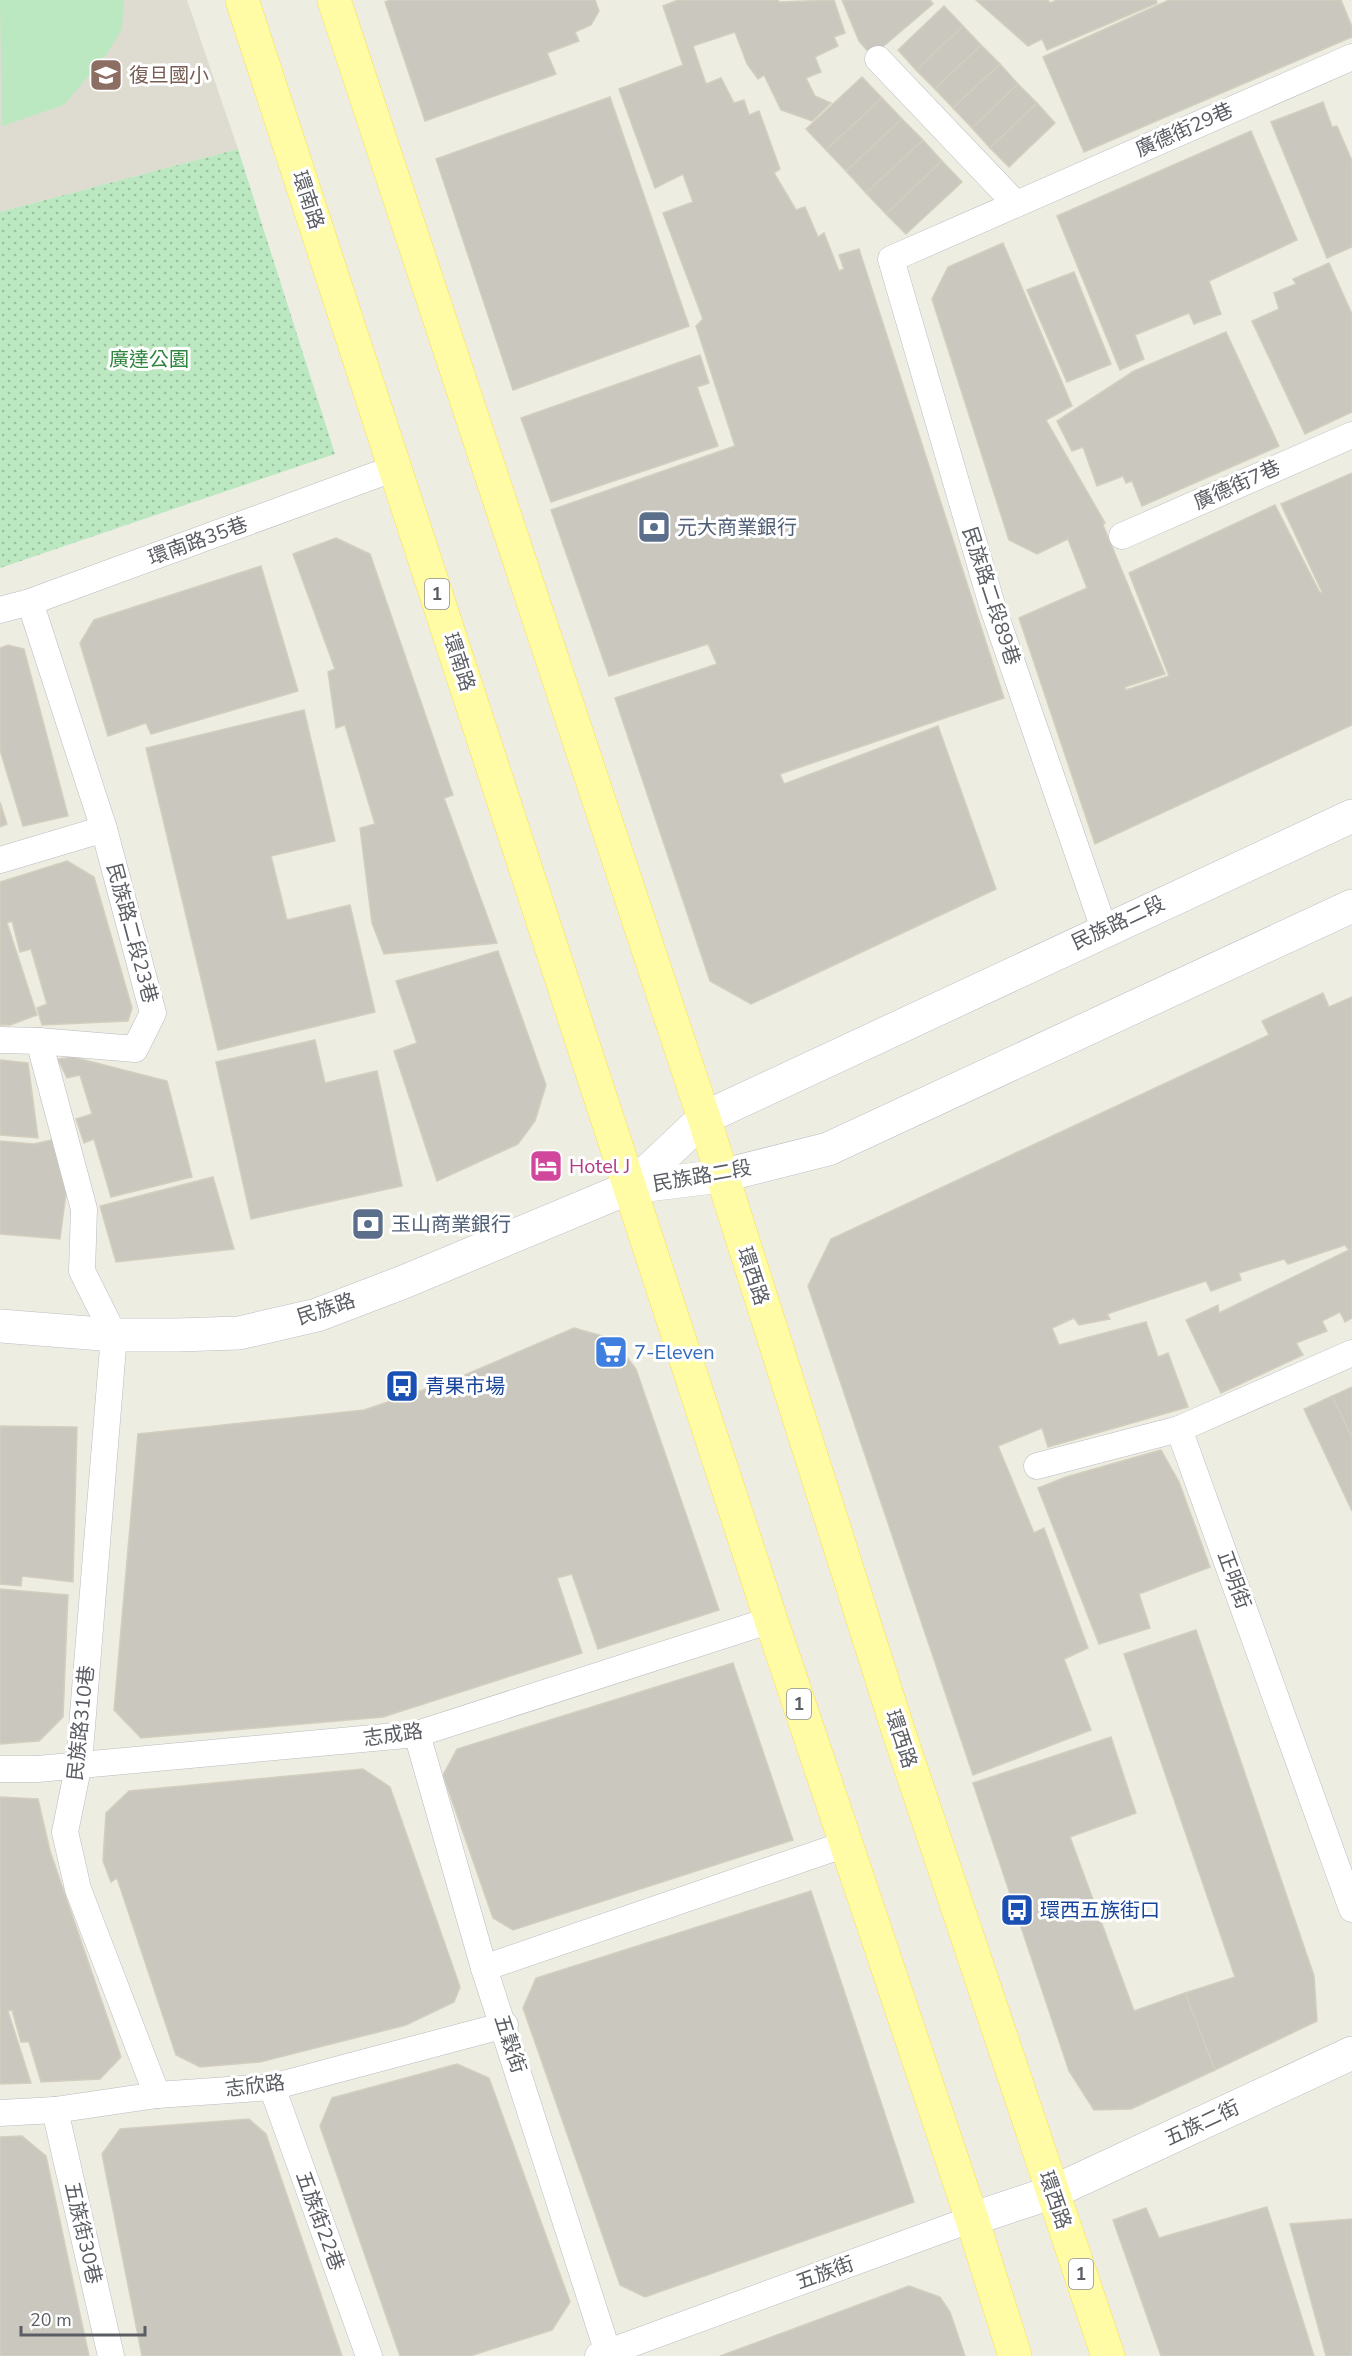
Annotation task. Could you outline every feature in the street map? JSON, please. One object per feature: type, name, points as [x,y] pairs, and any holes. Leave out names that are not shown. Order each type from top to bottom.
[{"type":"main road","name":"環南路","points":[[242,0],[631,1187]]},
{"type":"main road","name":"1","points":[[334,0],[704,1118]]},
{"type":"main road","name":"民族路二段","points":[[631,1187],[704,1118],[1104,929],[1352,816]]},
{"type":"main road","name":"民族路二段","points":[[631,1187],[721,1176],[828,1149],[1352,906]]},
{"type":"main road","name":"環西路","points":[[704,1118],[899,1733],[1108,2356]]},
{"type":"main road","name":"1","points":[[631,1187],[771,1620],[972,2219],[1015,2356]]},
{"type":"main road","name":"民族路","points":[[0,1326],[114,1335],[239,1333],[317,1314],[406,1281],[631,1187]]},
{"type":"main road","name":"五族二街","points":[[1053,2192],[1352,2053]]},
{"type":"main road","name":"五族街","points":[[972,2219],[1053,2192]]},
{"type":"lane","name":"廣德街29巷","points":[[891,259],[1352,57]]},
{"type":"lane","points":[[878,59],[1016,204]]},
{"type":"lane","name":"民族路二段89巷","points":[[891,259],[992,605],[1104,929]]},
{"type":"lane","name":"廣德街7巷","points":[[1122,536],[1352,435]]},
{"type":"lane","name":"環南路35巷","points":[[0,610],[30,602],[395,468]]},
{"type":"lane","name":"民族路二段23巷","points":[[30,602],[104,828],[153,1013],[135,1049],[39,1041]]},
{"type":"lane","points":[[0,860],[104,828]]},
{"type":"lane","points":[[0,1040],[39,1041],[84,1209],[82,1271],[114,1335]]},
{"type":"lane","name":"民族路310巷","points":[[114,1335],[79,1763],[65,1832],[78,1889],[157,2095]]},
{"type":"lane","points":[[1037,1466],[1179,1429],[1352,1353]]},
{"type":"lane","name":"正明街","points":[[1179,1429],[1352,1909]]},
{"type":"lane","name":"志成路","points":[[0,1769],[38,1769],[79,1763],[417,1734],[771,1620]]},
{"type":"lane","name":"五穀街","points":[[417,1734],[484,1968],[505,2025],[605,2355]]},
{"type":"lane","points":[[484,1968],[846,1844]]},
{"type":"lane","name":"志欣路","points":[[0,2113],[55,2110],[157,2095],[272,2087],[505,2025]]},
{"type":"lane","name":"五族街22巷","points":[[272,2087],[369,2356]]},
{"type":"lane","name":"五族街30巷","points":[[55,2110],[111,2356]]},
{"type":"lane","name":"五族街","points":[[605,2355],[972,2219]]},
{"type":"shaded area","name":"復旦國小","points":[[0,0],[187,0],[238,149],[0,212]]},
{"type":"green space","points":[[0,0],[124,0],[122,29],[108,52],[64,105],[2,126]]},
{"type":"green space","name":"廣達公園","points":[[238,149],[335,454],[0,568],[0,212]]},
{"type":"building","points":[[390,0],[595,0],[599,11],[591,25],[575,32],[579,41],[547,53],[556,74],[425,121],[385,2]]},
{"type":"building","points":[[678,0],[778,0],[779,2],[834,0],[845,33],[834,37],[838,46],[815,57],[821,72],[806,78],[815,96],[831,103],[812,121],[781,110],[764,75],[758,79],[747,64],[735,32],[693,46],[706,84],[721,78],[734,103],[744,100],[749,115],[759,111],[780,169],[774,173],[796,210],[805,207],[818,237],[824,233],[839,271],[844,269],[839,255],[859,249],[1004,698],[780,774],[784,784],[938,726],[996,889],[751,1004],[710,981],[615,698],[717,664],[708,644],[609,676],[551,510],[735,446],[696,326],[703,319],[663,213],[693,202],[683,174],[655,188],[619,89],[683,65],[663,6]]},
{"type":"building","points":[[842,0],[930,0],[933,4],[872,56],[859,41]]},
{"type":"building","points":[[976,0],[1048,0],[1050,3],[1057,0],[1156,0],[1157,3],[1047,50],[1042,39],[1028,46]]},
{"type":"building","points":[[1169,0],[1341,0],[1352,27],[1352,37],[1084,152],[1043,57]]},
{"type":"building","points":[[944,6],[963,26],[916,70],[898,50]]},
{"type":"building","points":[[963,26],[981,45],[935,89],[916,70]]},
{"type":"building","points":[[981,45],[1000,64],[953,108],[935,89]]},
{"type":"building","points":[[1000,64],[1018,84],[972,128],[953,108]]},
{"type":"building","points":[[862,77],[882,98],[826,150],[806,129]]},
{"type":"building","points":[[1018,84],[1037,103],[990,148],[972,128]]},
{"type":"building","points":[[610,97],[689,326],[513,390],[436,159]]},
{"type":"building","points":[[882,98],[902,119],[846,171],[826,150]]},
{"type":"building","points":[[1323,102],[1332,127],[1337,126],[1352,161],[1352,247],[1327,258],[1271,122]]},
{"type":"building","points":[[1037,103],[1055,123],[1009,167],[990,148]]},
{"type":"building","points":[[902,119],[923,140],[866,193],[846,171]]},
{"type":"building","points":[[1251,131],[1297,240],[1209,281],[1221,314],[1194,324],[1189,313],[1135,335],[1144,359],[1120,370],[1057,216]]},
{"type":"building","points":[[923,140],[942,161],[886,214],[866,193]]},
{"type":"building","points":[[942,161],[962,182],[906,234],[886,214]]},
{"type":"building","points":[[1003,243],[1072,406],[1046,420],[1105,523],[1103,525],[1165,674],[1125,687],[1126,690],[1169,676],[1129,573],[1275,505],[1320,593],[1322,592],[1281,504],[1352,473],[1352,725],[1095,844],[1019,618],[1087,588],[1068,539],[1037,554],[1009,540],[932,299],[948,267]]},
{"type":"building","points":[[1329,263],[1352,314],[1352,412],[1305,434],[1252,321],[1279,309],[1274,293],[1296,284],[1293,279]]},
{"type":"building","points":[[1074,272],[1111,364],[1067,382],[1027,290]]},
{"type":"building","points":[[1226,332],[1279,446],[1142,506],[1132,481],[1126,483],[1123,476],[1097,486],[1083,447],[1072,451],[1057,421],[1134,371]]},
{"type":"building","points":[[700,355],[709,383],[697,387],[718,446],[551,502],[521,418]]},
{"type":"building","points":[[336,538],[370,554],[453,795],[444,798],[497,943],[384,954],[372,923],[360,828],[375,824],[345,725],[336,728],[328,672],[335,669],[293,554]]},
{"type":"building","points":[[261,566],[298,691],[151,734],[146,723],[108,736],[80,643],[94,620]]},
{"type":"building","points":[[8,645],[24,649],[68,816],[23,826],[0,750],[0,648]]},
{"type":"building","points":[[304,710],[335,841],[271,856],[287,920],[350,905],[375,1012],[218,1050],[146,748]]},
{"type":"building","points":[[0,802],[7,824],[0,827]]},
{"type":"building","points":[[67,861],[94,877],[132,1008],[128,1021],[42,1025],[37,1008],[47,1004],[31,949],[20,952],[12,921],[7,923],[37,1015],[10,1025],[0,1025],[0,882]]},
{"type":"building","points":[[498,951],[546,1085],[535,1121],[518,1144],[437,1181],[394,1051],[417,1043],[396,981]]},
{"type":"building","points":[[1323,993],[1329,1007],[1352,997],[1352,1318],[1345,1322],[1340,1312],[1322,1321],[1327,1331],[1296,1343],[1303,1355],[1221,1393],[1186,1320],[1218,1305],[1219,1313],[1349,1250],[1345,1245],[1288,1264],[1284,1259],[1239,1273],[1241,1280],[1211,1291],[1206,1281],[1107,1314],[1110,1319],[1079,1325],[1074,1318],[1052,1328],[1059,1345],[1146,1322],[1158,1357],[1168,1353],[1188,1407],[1048,1447],[1042,1428],[998,1446],[1034,1533],[1044,1528],[1088,1648],[1064,1659],[1091,1730],[973,1775],[808,1286],[831,1239],[1269,1035],[1262,1021]]},
{"type":"building","points":[[315,1040],[325,1083],[377,1071],[402,1186],[251,1219],[216,1062]]},
{"type":"building","points":[[73,1057],[167,1081],[192,1177],[111,1197],[94,1139],[84,1143],[76,1119],[92,1114],[80,1075],[67,1078],[58,1059]]},
{"type":"building","points":[[0,1060],[28,1063],[38,1138],[0,1135]]},
{"type":"building","points":[[52,1140],[66,1193],[60,1239],[0,1234],[0,1141],[34,1144]]},
{"type":"building","points":[[213,1177],[234,1249],[116,1262],[100,1206]]},
{"type":"building","points":[[574,1328],[613,1339],[636,1369],[719,1610],[598,1649],[572,1574],[557,1578],[582,1653],[383,1717],[141,1738],[114,1710],[138,1434],[364,1410],[453,1380]]},
{"type":"building","points":[[1352,1387],[1352,1438],[1332,1396]]},
{"type":"building","points":[[1332,1396],[1352,1438],[1352,1511],[1304,1409]]},
{"type":"building","points":[[0,1426],[77,1427],[73,1582],[22,1576],[21,1586],[0,1584]]},
{"type":"building","points":[[1161,1450],[1179,1482],[1210,1567],[1139,1594],[1150,1628],[1099,1644],[1038,1488],[1066,1477]]},
{"type":"building","points":[[0,1589],[68,1595],[63,1717],[39,1741],[0,1744]]},
{"type":"building","points":[[1196,1630],[1314,1976],[1317,2021],[1215,2070],[1185,1993],[1235,1977],[1124,1654]]},
{"type":"building","points":[[733,1663],[793,1840],[513,1930],[493,1918],[443,1775],[457,1749]]},
{"type":"building","points":[[1111,1737],[1136,1813],[1070,1837],[1134,2011],[1185,1993],[1215,2070],[1131,2109],[1094,2110],[1069,2071],[973,1783]]},
{"type":"building","points":[[363,1769],[390,1787],[460,1987],[454,2002],[406,2025],[260,2062],[200,2067],[176,2055],[117,1878],[111,1882],[103,1861],[106,1813],[129,1791]]},
{"type":"building","points":[[0,1797],[38,1799],[50,1851],[121,2057],[100,2079],[41,2082],[29,2042],[21,2042],[12,2010],[8,2011],[31,2083],[0,2084]]},
{"type":"building","points":[[811,1891],[914,2202],[645,2297],[620,2285],[523,2008],[536,1978]]},
{"type":"building","points":[[457,2064],[489,2078],[570,2302],[552,2330],[470,2356],[400,2356],[320,2126],[332,2098]]},
{"type":"building","points":[[249,2119],[266,2134],[342,2356],[142,2356],[102,2154],[120,2129]]},
{"type":"building","points":[[22,2136],[46,2156],[89,2356],[0,2356],[0,2137]]},
{"type":"building","points":[[1267,2207],[1314,2356],[1161,2356],[1113,2220],[1146,2208],[1159,2238]]},
{"type":"building","points":[[1352,2219],[1352,2356],[1326,2356],[1290,2224]]},
{"type":"building","points":[[909,2286],[940,2297],[950,2312],[965,2356],[720,2356]]},
{"type":"place","name":"復旦國小","points":[[106,75]]},
{"type":"place","name":"元大商業銀行","points":[[654,527]]},
{"type":"place","name":"Hotel J","points":[[546,1166]]},
{"type":"place","name":"玉山商業銀行","points":[[368,1224]]},
{"type":"place","name":"7-Eleven","points":[[611,1352]]},
{"type":"place","name":"青果市場","points":[[402,1386]]},
{"type":"place","name":"環西五族街口","points":[[1017,1910]]}]
